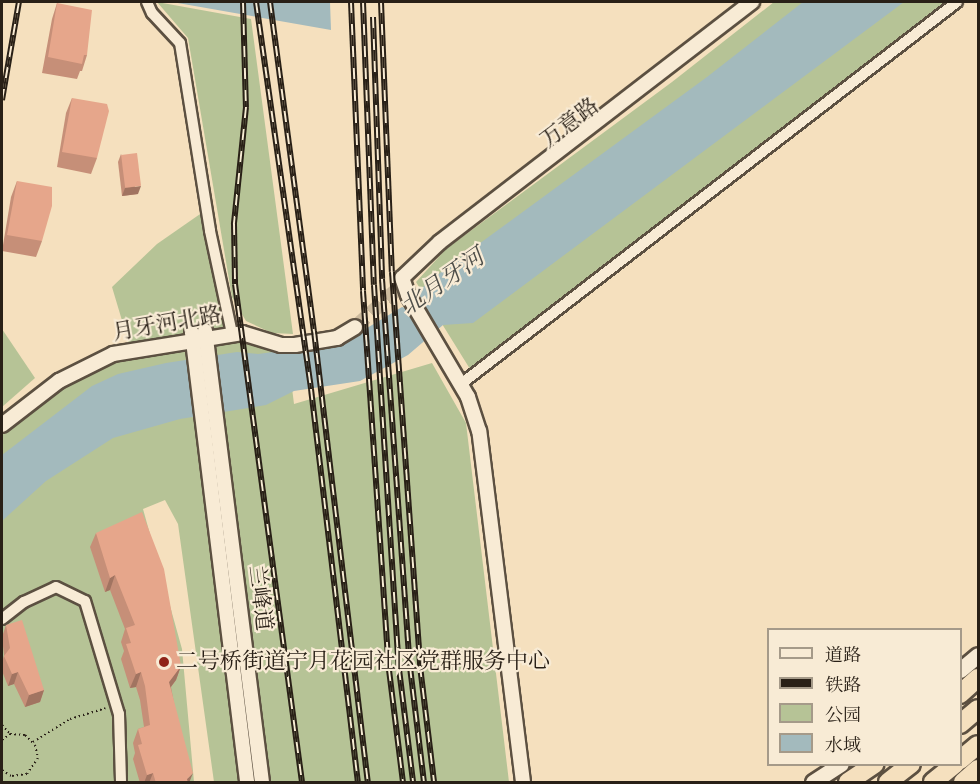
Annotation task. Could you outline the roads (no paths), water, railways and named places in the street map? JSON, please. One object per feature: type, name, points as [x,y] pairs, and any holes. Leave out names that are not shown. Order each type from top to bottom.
[{"type":"highway","points":[[962,692],[978,678]]},
{"type":"highway","points":[[962,722],[978,709]]},
{"type":"highway","points":[[962,758],[978,745]]},
{"type":"highway","points":[[848,783],[874,766]]},
{"type":"highway","points":[[888,783],[910,766]]},
{"type":"highway","points":[[933,783],[954,766]]},
{"type":"highway","points":[[963,783],[978,769]]},
{"type":"main road","points":[[962,668],[978,655]]},
{"type":"main road","points":[[813,783],[839,766]]},
{"type":"street","points":[[147,2],[152,14],[180,43],[210,231],[232,331]]},
{"type":"street","name":"万意路","points":[[405,285],[440,242],[752,2]]},
{"type":"street","name":"万意路","points":[[405,285],[443,246],[766,2]]},
{"type":"street","points":[[461,384],[957,2]]},
{"type":"street","points":[[405,285],[461,384],[479,431],[523,783]]},
{"type":"street","name":"月牙河北路","points":[[232,331],[288,345],[337,338],[355,323],[344,330],[325,336]]},
{"type":"street","name":"月牙河北路","points":[[2,425],[59,381],[103,357],[199,339],[232,331],[241,326],[282,341],[295,340]]},
{"type":"street","points":[[199,339],[210,419]]},
{"type":"street","name":"月牙河北路","points":[[2,419],[43,387],[100,353],[199,339]]},
{"type":"street","name":"兰峰道","points":[[210,419],[247,783]]},
{"type":"street","name":"兰峰道","points":[[210,419],[262,783]]},
{"type":"street","points":[[2,619],[24,602],[56,587],[85,602],[116,704],[121,783]]},
{"type":"water","points":[[172,2],[330,2],[331,30]]},
{"type":"water","name":"北月牙河","points":[[803,2],[904,2],[473,323],[443,325],[408,355],[360,381],[294,391],[266,405],[180,419],[113,438],[46,481],[2,521],[2,455],[92,386],[118,374],[166,363],[237,352],[258,354],[342,343],[402,307],[415,311],[422,305],[417,292],[446,268],[707,77]]},
{"type":"tunnel","points":[[355,327],[404,283]]},
{"type":"railway","points":[[2,100],[19,2]]},
{"type":"railway","points":[[243,2],[246,107],[234,224],[235,284],[302,782]]},
{"type":"railway","points":[[256,2],[311,389],[358,782]]},
{"type":"railway","points":[[270,2],[314,331],[368,782]]},
{"type":"railway","points":[[351,2],[363,291],[389,670],[403,782]]},
{"type":"railway","points":[[363,2],[374,285],[399,669],[413,782]]},
{"type":"railway","points":[[381,2],[392,272],[420,666],[434,782]]},
{"type":"railway","points":[[373,17],[382,279],[410,667],[424,782]]},
{"type":"place","name":"二号桥街道宁月花园社区党群服务中心","points":[[164,662]]}]
